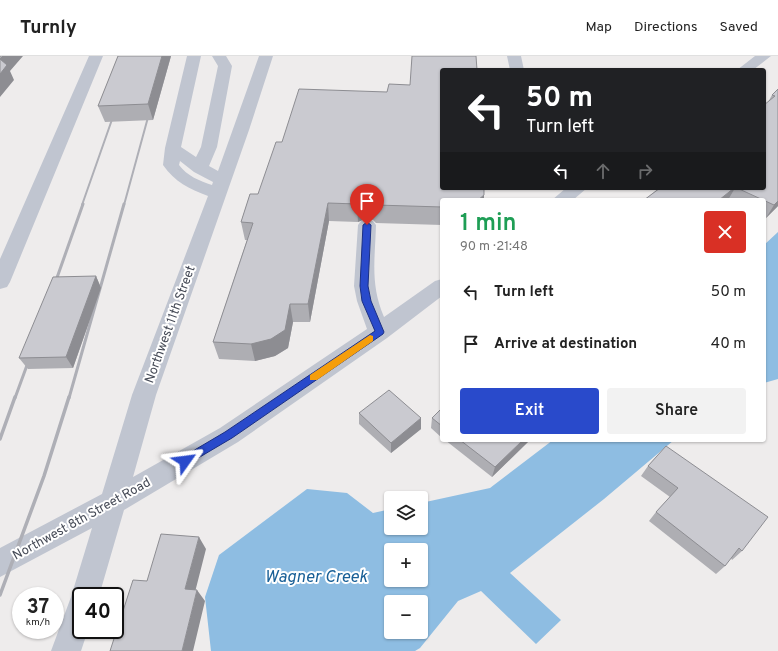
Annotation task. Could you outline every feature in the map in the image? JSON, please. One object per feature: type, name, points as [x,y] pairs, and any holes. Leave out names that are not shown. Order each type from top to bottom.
[{"type":"street","points":[[0,282],[96,56]]},
{"type":"street","points":[[194,56],[173,148],[171,165],[181,178],[188,182],[220,187]]},
{"type":"street","points":[[200,168],[209,147],[225,66],[219,56]]},
{"type":"street","name":"Northwest 11th Street","points":[[88,587],[148,382],[220,187],[266,56]]},
{"type":"street","points":[[514,56],[517,68]]},
{"type":"street","points":[[747,68],[764,56]]},
{"type":"street","points":[[173,148],[184,158],[200,168],[220,187]]},
{"type":"street","points":[[549,190],[555,198]]},
{"type":"street","points":[[564,198],[575,190]]},
{"type":"street","points":[[367,225],[364,286],[367,301],[379,332]]},
{"type":"street","name":"Northwest 8th Street Road","points":[[2,560],[113,502],[229,435],[379,332],[440,287]]},
{"type":"street","points":[[66,651],[72,633]]},
{"type":"water","points":[[778,232],[778,379],[766,382],[766,243]]},
{"type":"water","name":"Wagner Creek","points":[[550,442],[672,442],[604,499],[510,573],[561,620],[536,644],[481,591],[458,601],[428,638],[428,595],[384,595],[384,639],[427,639],[420,648],[415,651],[211,651],[205,597],[219,555],[307,489],[347,493],[373,513],[384,511],[384,535],[428,535],[428,501],[490,488]]},
{"type":"building","points":[[118,56],[162,56],[148,104],[98,106]]},
{"type":"building","points":[[412,56],[476,56],[477,68],[440,68],[440,190],[484,190],[484,195],[480,198],[440,198],[440,207],[376,205],[373,201],[367,199],[357,204],[328,203],[308,304],[290,304],[285,330],[271,339],[251,344],[213,342],[253,223],[241,222],[250,194],[258,194],[276,142],[282,142],[299,89],[387,92],[389,84],[410,85]]},
{"type":"building","points":[[0,59],[7,65],[0,74]]},
{"type":"building","points":[[778,89],[778,201],[774,205],[766,201],[766,198],[759,198],[741,190],[766,190],[766,103],[775,96],[772,95]]},
{"type":"building","points":[[657,190],[732,190],[722,198],[647,198]]},
{"type":"building","points":[[96,276],[66,357],[19,358],[53,277]]},
{"type":"building","points":[[389,390],[421,418],[391,443],[359,413]]},
{"type":"building","points":[[440,410],[440,424],[432,418]]},
{"type":"building","points":[[463,442],[521,442],[495,467]]},
{"type":"building","points":[[666,446],[768,517],[742,551],[739,548],[725,566],[656,512],[678,488],[648,466]]},
{"type":"building","points":[[161,534],[199,537],[185,589],[197,590],[182,651],[110,651],[114,639],[124,639],[124,608],[133,580],[147,581]]},
{"type":"railway","points":[[124,205],[150,110]]},
{"type":"railway","points":[[82,205],[115,111]]},
{"type":"railway","points":[[53,289],[83,204]]},
{"type":"railway","points":[[69,398],[124,204]]},
{"type":"railway","points":[[15,398],[30,357]]},
{"type":"railway","points":[[0,439],[15,397]]},
{"type":"railway","points":[[0,595],[44,476],[69,397]]},
{"type":"slow traffic","points":[[313,377],[370,338]]},
{"type":"route","points":[[185,461],[229,435],[379,332],[367,301],[364,286],[367,225]]}]
